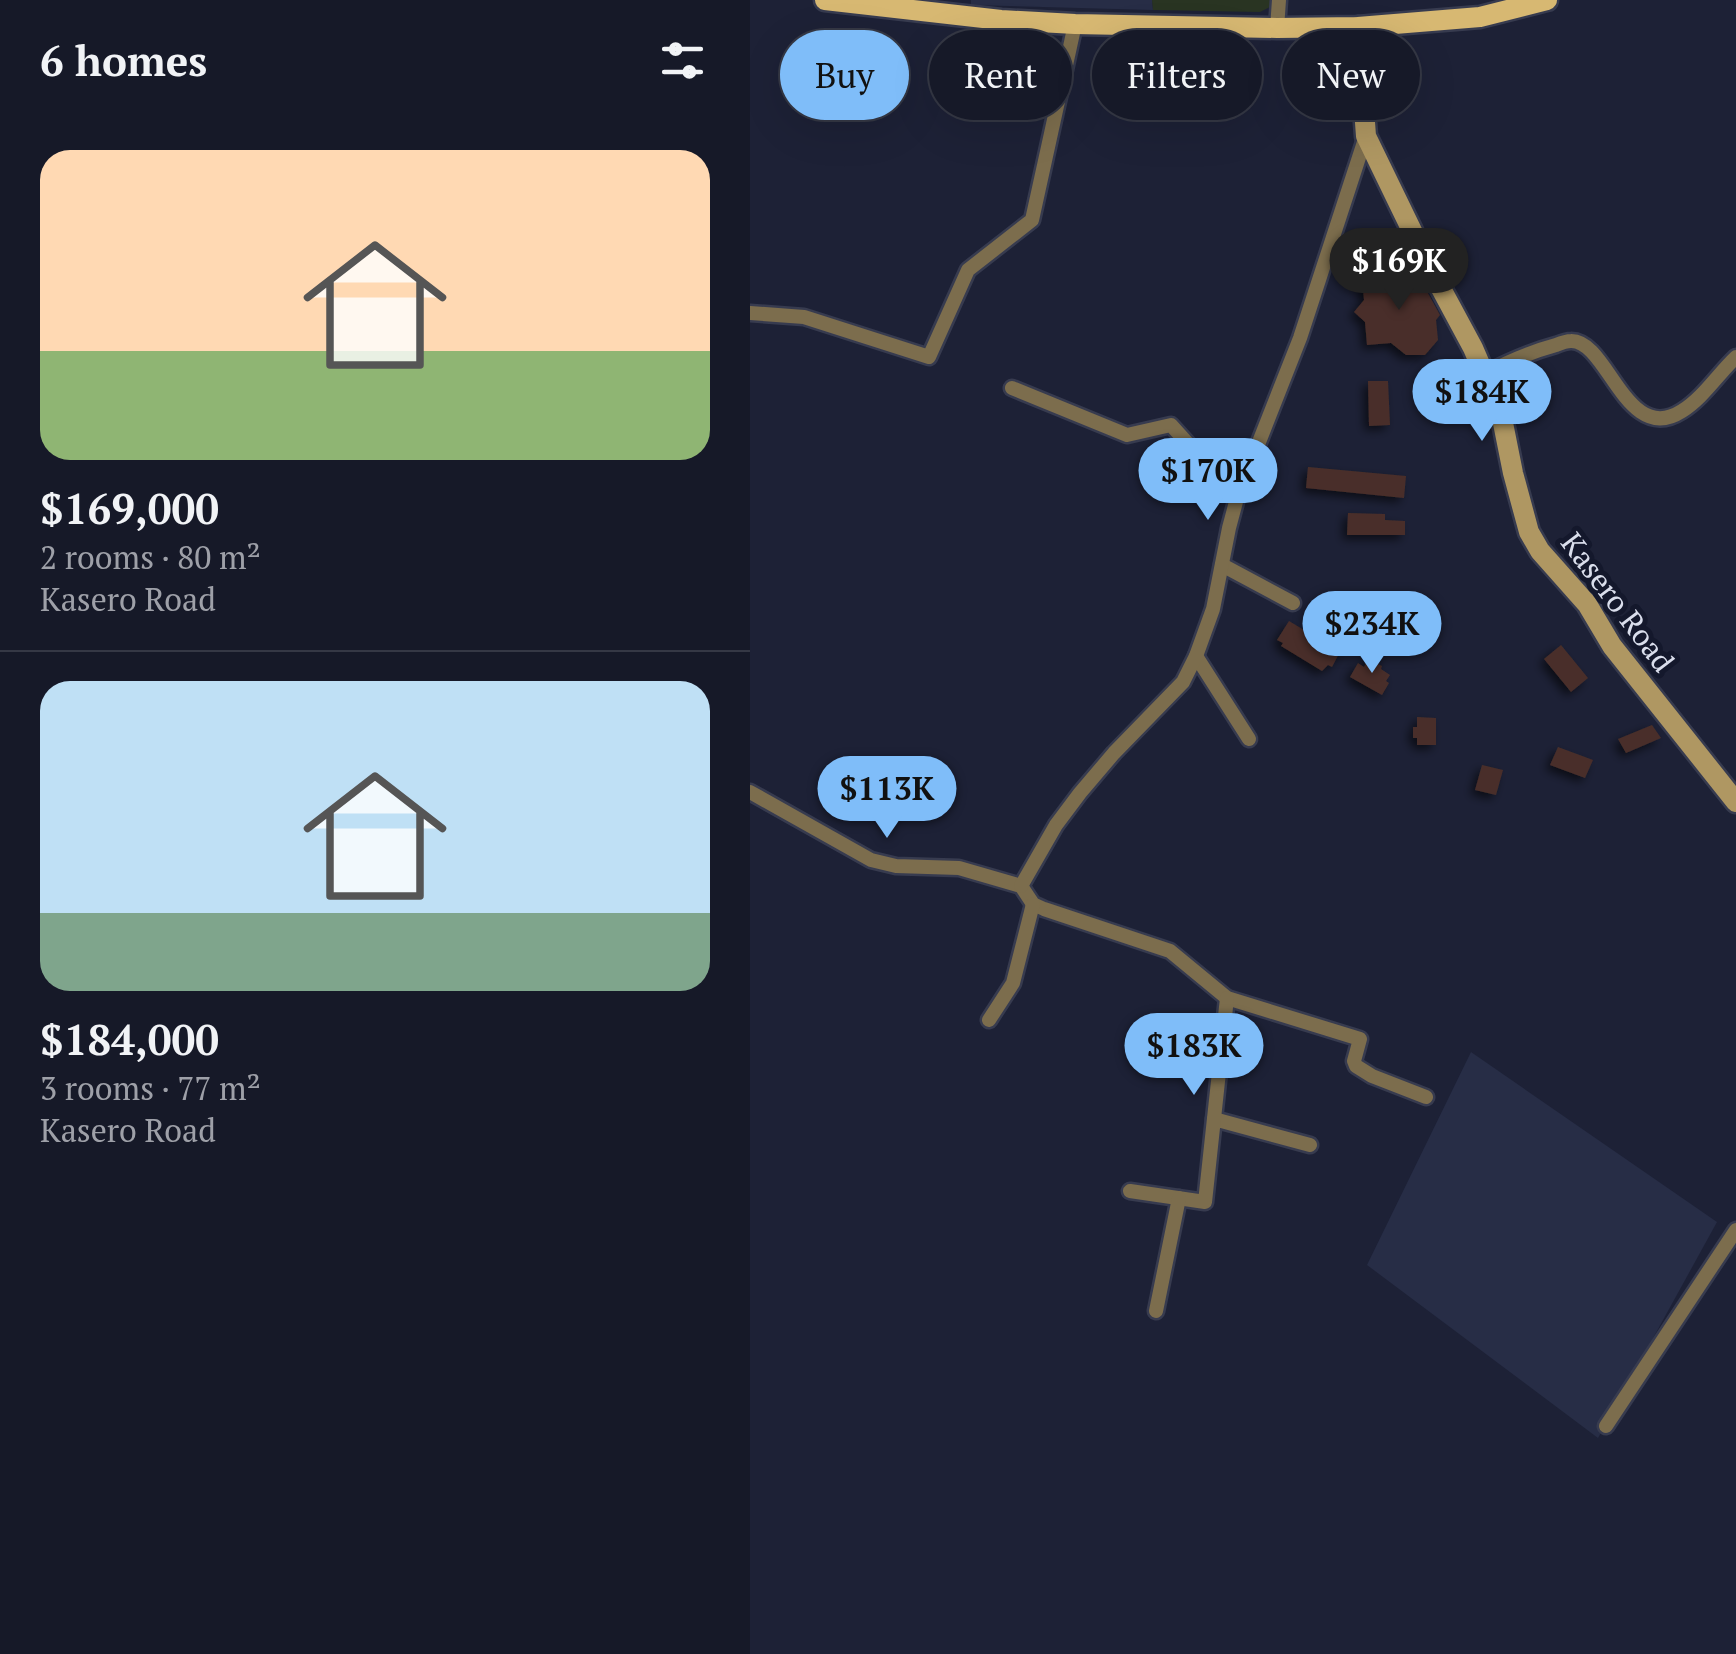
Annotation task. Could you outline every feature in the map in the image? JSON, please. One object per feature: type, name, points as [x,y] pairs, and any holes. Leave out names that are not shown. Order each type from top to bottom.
[{"type":"main road","points":[[826,0],[1001,20],[1277,28],[1358,27],[1480,17],[1547,0]]},
{"type":"street","points":[[1277,28],[1279,0]]},
{"type":"street","points":[[750,313],[804,318],[928,357],[968,270],[1032,220],[1076,24]]},
{"type":"street","name":"Kasero Road","points":[[1358,27],[1366,136],[1501,412],[1529,532],[1540,551],[1588,604],[1612,646],[1734,795]]},
{"type":"street","points":[[1021,886],[1056,825],[1080,793],[1183,682],[1196,656],[1213,609],[1237,498],[1300,338],[1366,136]]},
{"type":"street","points":[[1485,374],[1522,354],[1572,340],[1586,344],[1634,408],[1656,418],[1679,414],[1736,357]]},
{"type":"street","points":[[1012,388],[1128,435],[1171,424],[1237,498]]},
{"type":"street","points":[[1222,565],[1293,604]]},
{"type":"street","points":[[1196,656],[1249,739]]},
{"type":"street","points":[[750,792],[871,860],[896,866],[959,868],[1021,886],[1033,904],[1170,951],[1227,998],[1360,1040],[1356,1066],[1426,1097]]},
{"type":"street","points":[[988,1020],[1013,984],[1033,904]]},
{"type":"street","points":[[1130,1191],[1205,1202],[1227,998]]},
{"type":"street","points":[[1214,1119],[1310,1144]]},
{"type":"street","points":[[1156,1311],[1179,1198]]},
{"type":"street","points":[[1606,1426],[1736,1230]]},
{"type":"shaded area","points":[[971,0],[1152,0],[1153,10],[971,5]]},
{"type":"shaded area","points":[[1471,1052],[1717,1222],[1598,1438],[1367,1265]]},
{"type":"green space","points":[[1152,0],[1284,0],[1260,12],[1153,10]]},
{"type":"building","points":[[1394,264],[1408,276],[1418,275],[1440,315],[1436,320],[1438,340],[1425,355],[1406,355],[1391,343],[1367,345],[1365,322],[1354,312],[1364,300],[1362,279],[1383,278]]},
{"type":"building","points":[[1368,381],[1388,381],[1390,425],[1369,426]]},
{"type":"building","points":[[1308,467],[1406,476],[1404,498],[1306,488]]},
{"type":"building","points":[[1348,513],[1385,514],[1385,520],[1405,521],[1405,535],[1347,535]]},
{"type":"building","points":[[1289,621],[1314,636],[1315,633],[1343,646],[1332,667],[1328,665],[1322,671],[1281,646],[1283,643],[1277,640]]},
{"type":"building","points":[[1561,645],[1588,678],[1571,692],[1544,659]]},
{"type":"building","points":[[1368,659],[1390,675],[1382,695],[1350,677],[1358,663],[1364,667]]},
{"type":"building","points":[[1417,717],[1436,718],[1436,745],[1417,745],[1413,727],[1417,727]]},
{"type":"building","points":[[1652,725],[1661,738],[1626,753],[1618,739]]},
{"type":"building","points":[[1558,747],[1593,760],[1585,778],[1550,765]]},
{"type":"building","points":[[1482,765],[1503,770],[1496,795],[1475,790]]}]
